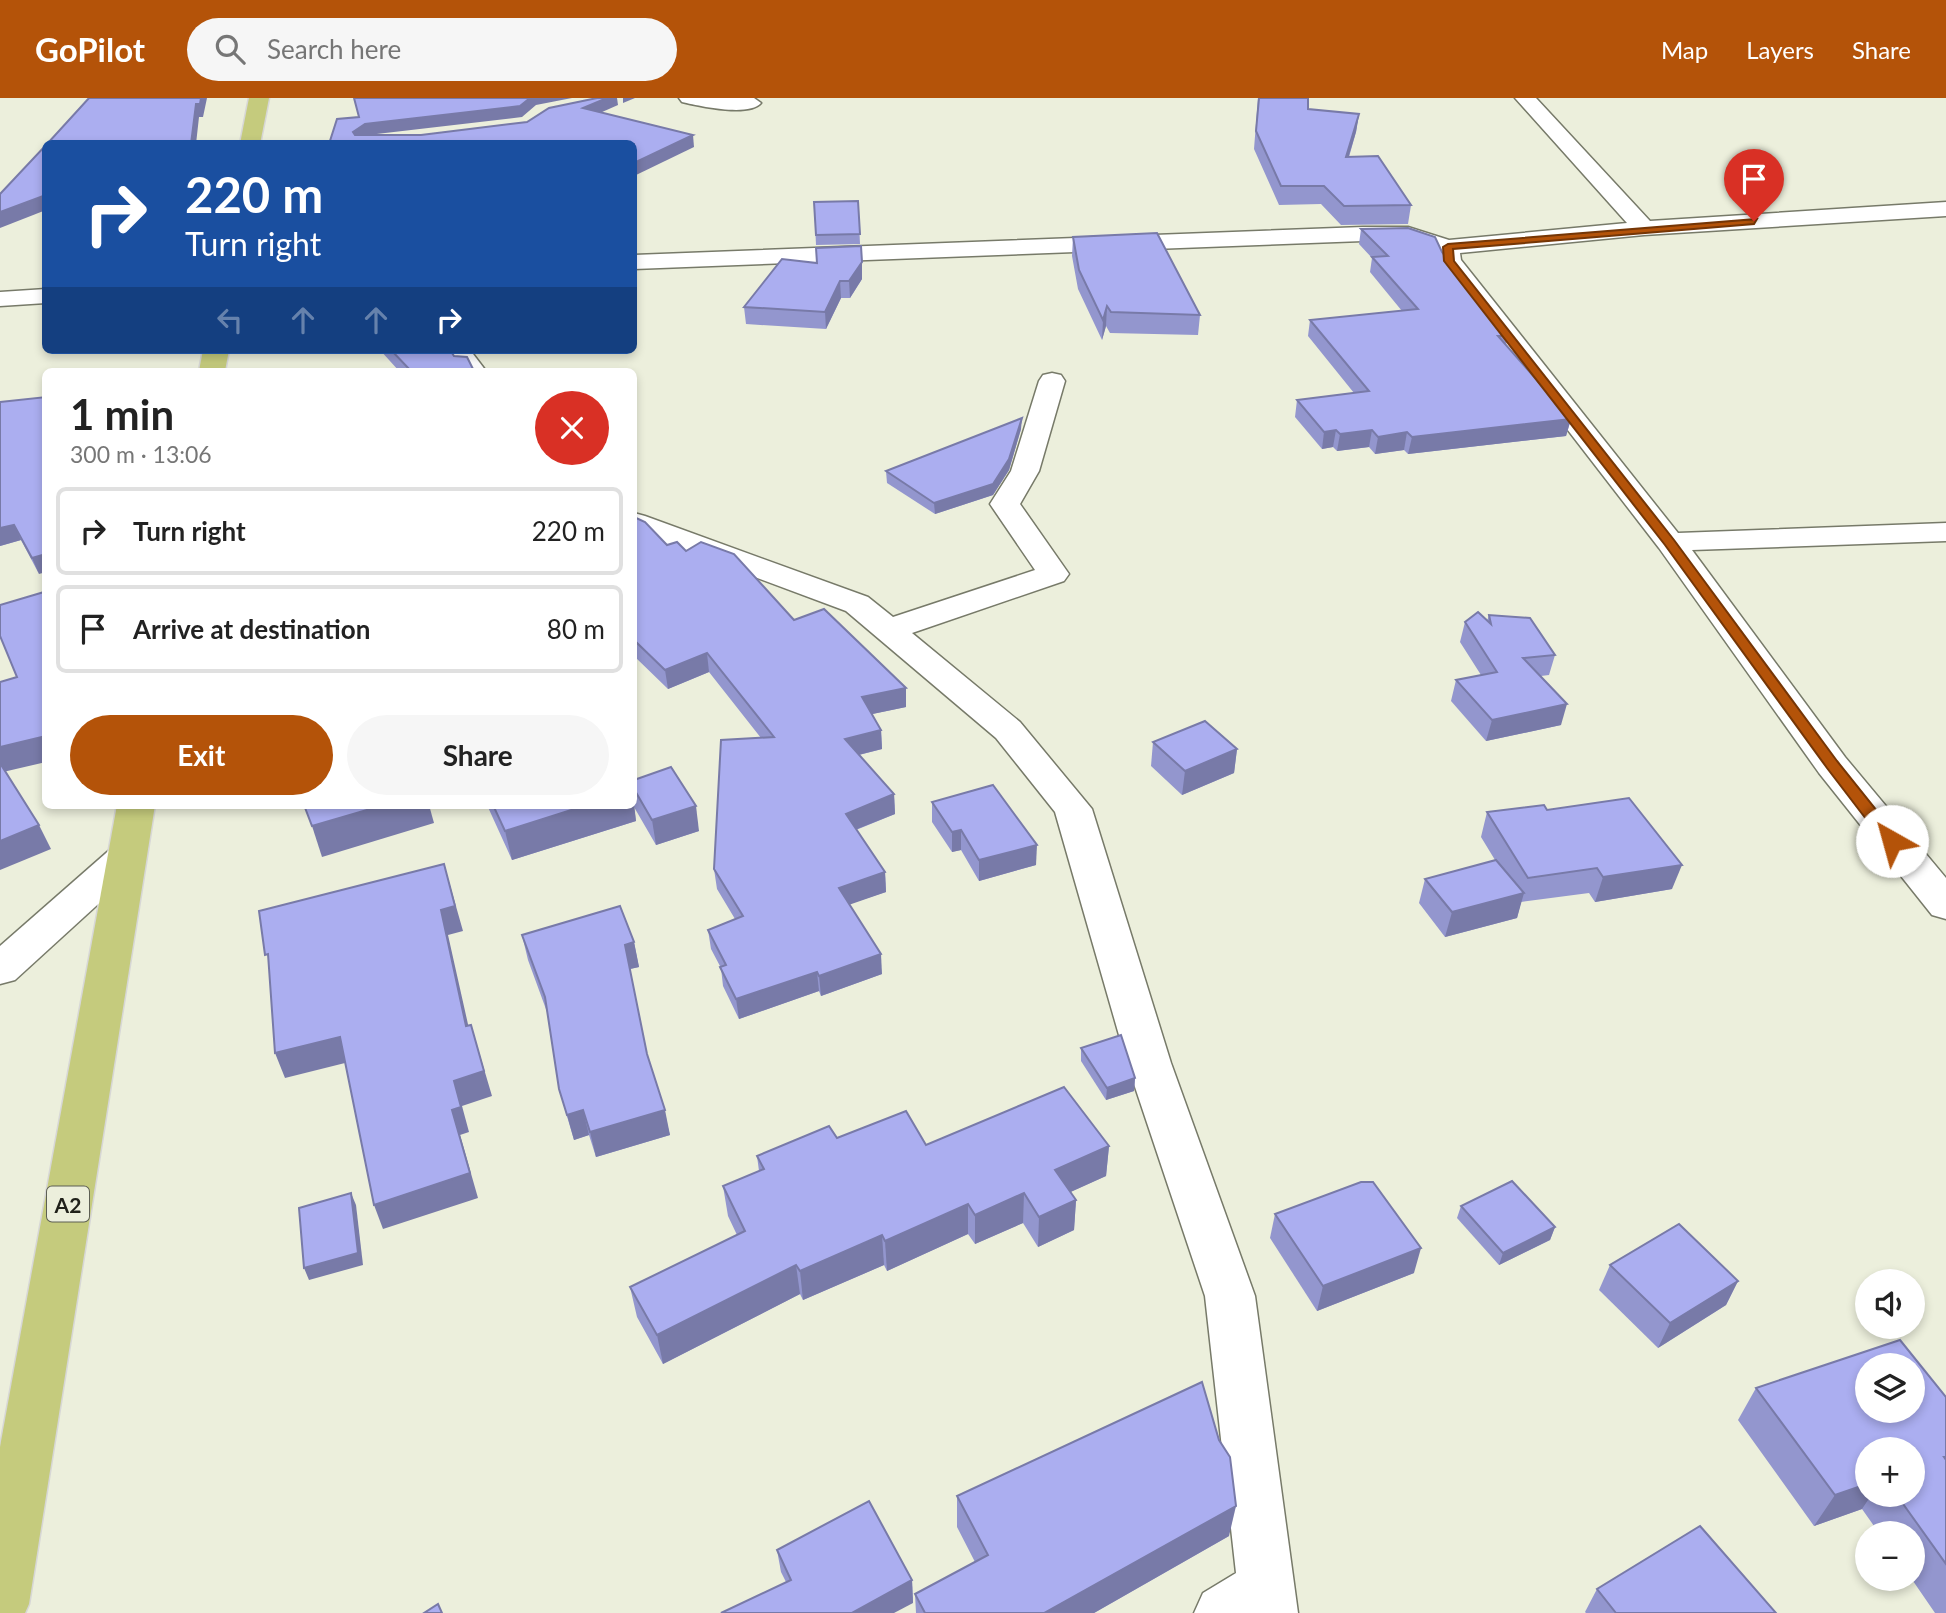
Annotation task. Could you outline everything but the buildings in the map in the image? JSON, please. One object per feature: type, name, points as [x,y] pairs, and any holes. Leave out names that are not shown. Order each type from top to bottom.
[{"type":"main road","points":[[251,140],[259,98]]},
{"type":"main road","name":"A2","points":[[0,1604],[135,809]]},
{"type":"street","points":[[689,98],[718,103],[751,103]]},
{"type":"street","points":[[1525,98],[1644,228]]},
{"type":"street","points":[[637,262],[1363,234],[1408,234],[1448,247],[1644,228],[1946,209]]},
{"type":"street","points":[[1448,247],[1449,261],[1670,542],[1832,765],[1946,905]]},
{"type":"street","points":[[0,299],[42,296]]},
{"type":"street","points":[[460,354],[471,368]]},
{"type":"street","points":[[888,630],[1053,574],[1005,504],[1025,471],[1052,381]]},
{"type":"street","points":[[637,523],[857,604],[1008,730],[1073,810],[1149,1063],[1230,1296],[1253,1604]]},
{"type":"street","points":[[1670,542],[1946,532]]},
{"type":"street","points":[[0,969],[127,856]]},
{"type":"route","points":[[1754,221],[1644,228],[1448,247],[1449,261],[1670,542],[1832,765],[1892,841]]}]
